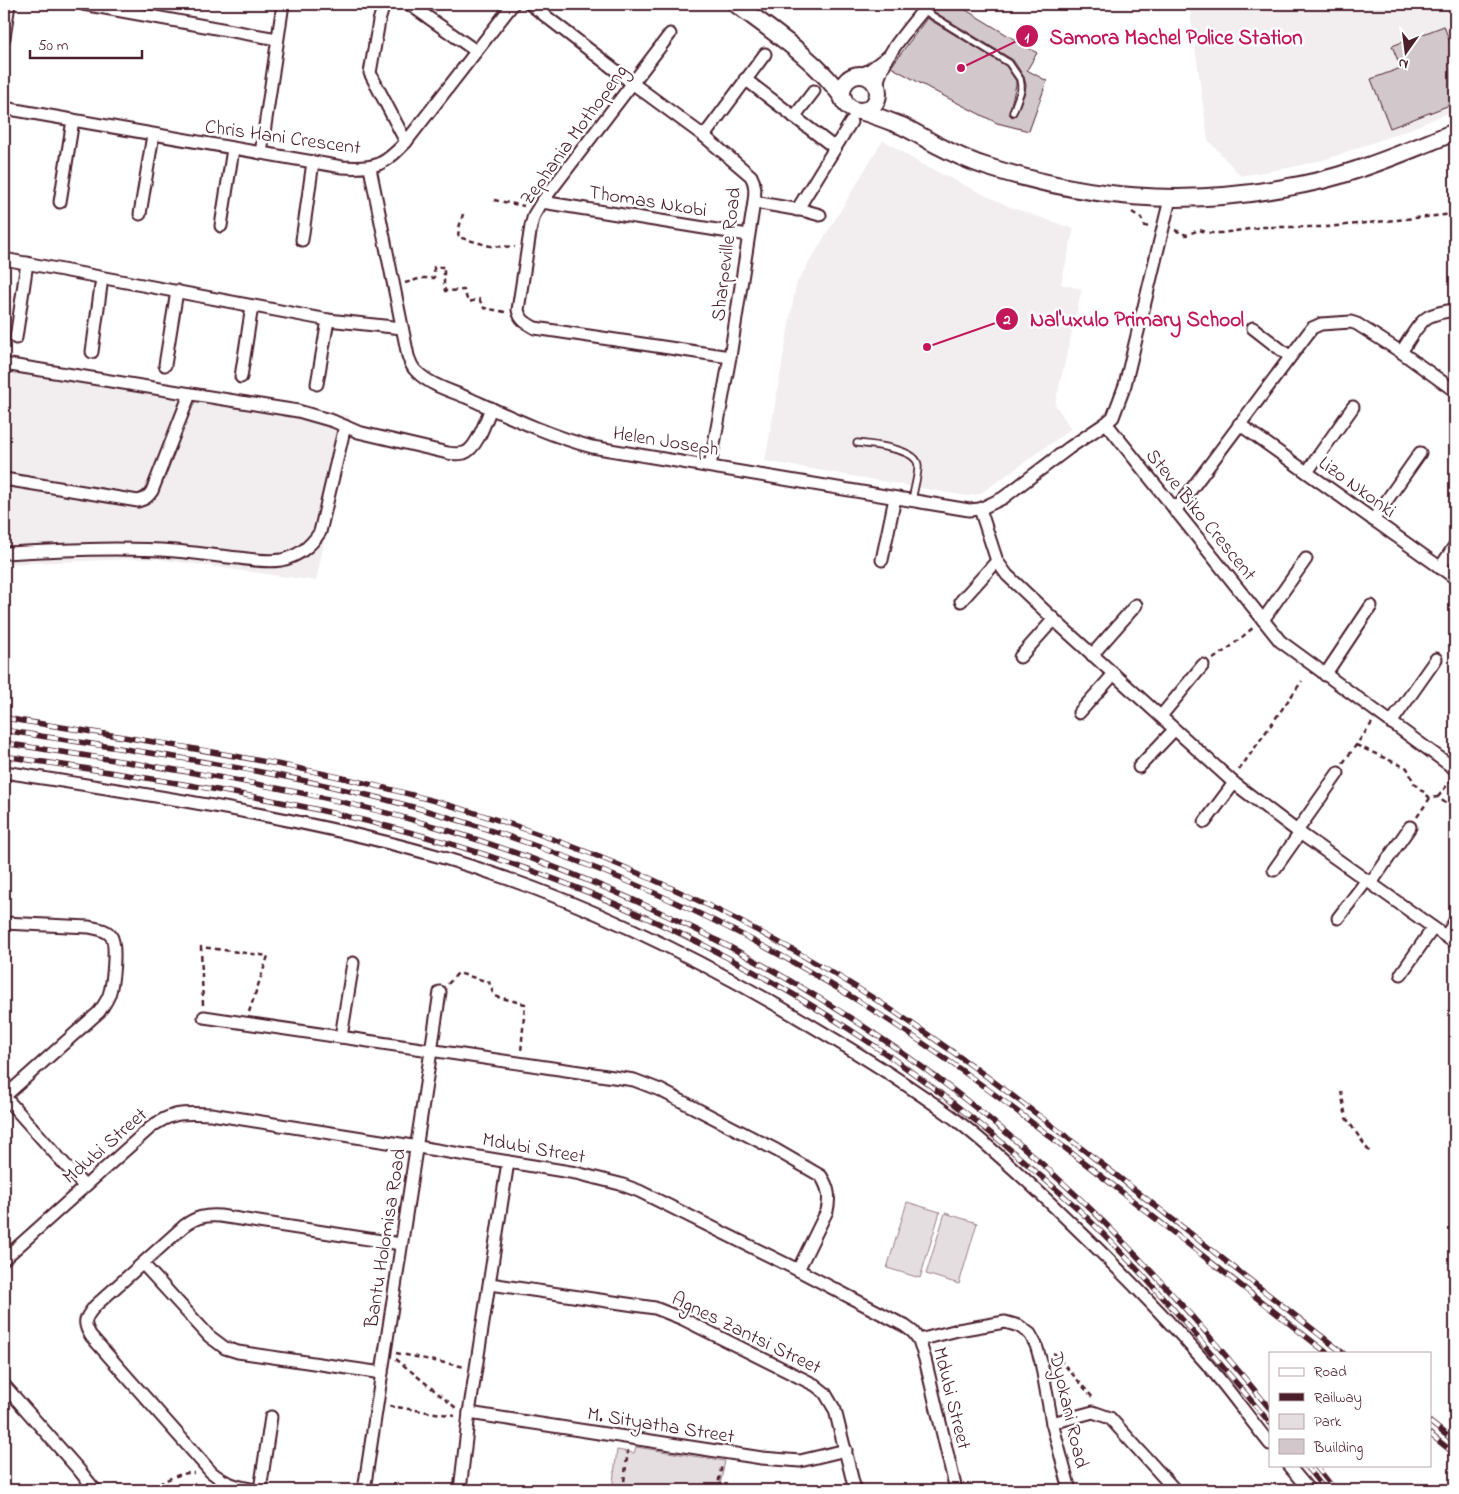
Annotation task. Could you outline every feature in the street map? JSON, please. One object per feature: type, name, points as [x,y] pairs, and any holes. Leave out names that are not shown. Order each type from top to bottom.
[{"type":"street","points":[[4,38],[9,4]]},
{"type":"street","points":[[83,4],[277,39]]},
{"type":"street","points":[[261,153],[283,4]]},
{"type":"street","points":[[384,4],[370,73],[406,142]]},
{"type":"street","points":[[411,4],[476,51]]},
{"type":"street","name":"Chris Hani Crescent","points":[[4,108],[342,167],[370,168],[386,161],[406,142],[513,4]]},
{"type":"street","name":"Sharpeville Road","points":[[530,4],[704,136],[751,176],[755,186],[730,356],[710,466]]},
{"type":"street","points":[[736,4],[814,65],[837,89],[847,104],[853,109],[855,116]]},
{"type":"street","points":[[843,98],[842,91],[848,80],[879,64],[888,56],[925,7]]},
{"type":"street","name":"Zephania Mothopeng","points":[[518,310],[531,226],[539,207],[670,34]]},
{"type":"street","points":[[704,136],[765,54]]},
{"type":"street","points":[[797,210],[855,116],[873,105],[877,99],[877,89],[888,56]]},
{"type":"street","points":[[814,65],[838,73],[867,76],[873,80],[884,104],[902,126]]},
{"type":"street","points":[[745,79],[835,148]]},
{"type":"street","points":[[794,117],[814,92]]},
{"type":"street","points":[[855,116],[902,126],[940,147],[986,166],[1044,183],[1137,197],[1170,198],[1209,198],[1306,184],[1355,171],[1455,132]]},
{"type":"street","points":[[60,202],[74,120]]},
{"type":"street","points":[[140,214],[153,135]]},
{"type":"street","points":[[221,226],[233,149]]},
{"type":"street","points":[[302,240],[313,162]]},
{"type":"street","name":"Helen Joseph","points":[[370,168],[402,328],[412,366],[417,372],[435,384],[563,438],[592,447],[969,510],[980,509],[1003,498],[1069,448],[1106,424]]},
{"type":"street","points":[[1106,424],[1113,417],[1125,385],[1170,198]]},
{"type":"street","points":[[754,202],[820,215]]},
{"type":"street","name":"Thomas Nkobi","points":[[539,207],[748,235]]},
{"type":"street","points":[[4,259],[328,320],[402,328]]},
{"type":"street","points":[[16,338],[27,263]]},
{"type":"street","points":[[92,352],[102,278]]},
{"type":"street","points":[[165,364],[177,291]]},
{"type":"street","points":[[241,377],[252,306]]},
{"type":"street","points":[[518,310],[526,323],[535,328],[730,356]]},
{"type":"street","points":[[1402,352],[1418,328],[1428,318],[1441,312],[1455,310]]},
{"type":"street","points":[[317,384],[328,320]]},
{"type":"street","points":[[1175,511],[1289,356],[1312,328],[1321,324],[1350,322],[1358,324],[1402,352],[1455,391]]},
{"type":"street","points":[[1253,328],[1289,356]]},
{"type":"street","points":[[4,364],[298,411],[358,432],[448,453],[463,453],[474,445],[491,408]]},
{"type":"street","points":[[4,480],[138,501],[143,500],[152,491],[190,394]]},
{"type":"street","points":[[1307,472],[1353,407]]},
{"type":"street","name":"Steve Biko Crescent","points":[[1106,424],[1280,641],[1455,769]]},
{"type":"street","name":"Lizo Nkonki","points":[[1239,424],[1455,578]]},
{"type":"street","points":[[4,553],[84,549],[175,551],[263,561],[290,558],[310,545],[320,532],[345,426]]},
{"type":"street","points":[[1373,520],[1420,453]]},
{"type":"street","points":[[882,560],[895,498]]},
{"type":"street","points":[[980,509],[997,561],[1007,575],[1174,730],[1234,783],[1298,832],[1455,943]]},
{"type":"street","points":[[1440,568],[1455,545]]},
{"type":"street","points":[[1263,620],[1306,559]]},
{"type":"street","points":[[961,601],[997,561]]},
{"type":"street","points":[[1092,655],[1136,605]]},
{"type":"street","points":[[1325,675],[1371,606]]},
{"type":"street","points":[[1020,657],[1054,619]]},
{"type":"street","points":[[1392,723],[1436,659]]},
{"type":"street","points":[[1160,716],[1203,665]]},
{"type":"street","points":[[1079,712],[1114,674]]},
{"type":"street","points":[[1139,768],[1174,730]]},
{"type":"street","points":[[4,772],[142,793],[284,820],[364,836],[435,856],[493,874],[585,907],[657,940],[732,978],[887,1071],[957,1121],[1021,1176],[1130,1280],[1208,1365],[1269,1443]]},
{"type":"street","points":[[1274,870],[1338,773]]},
{"type":"street","points":[[1205,822],[1234,783]]},
{"type":"street","points":[[1338,918],[1410,827]]},
{"type":"street","points":[[1446,936],[1455,921]]},
{"type":"street","points":[[4,923],[100,929],[108,933],[114,944],[112,981],[107,1002],[99,1012],[4,1096],[84,1186]]},
{"type":"street","points":[[1401,974],[1433,928]]},
{"type":"street","points":[[341,1037],[353,963]]},
{"type":"street","name":"Bantu Holomisa Road","points":[[364,1490],[440,992]]},
{"type":"street","points":[[204,1017],[600,1074],[646,1084],[821,1176],[826,1183],[829,1201],[827,1211],[798,1270]]},
{"type":"street","name":"Mdubi Street","points":[[4,1259],[150,1128],[161,1119],[170,1115],[211,1114],[576,1173],[620,1184],[639,1191],[798,1270],[913,1332],[919,1340],[925,1359],[956,1490]]},
{"type":"street","points":[[460,1490],[469,1416],[508,1162]]},
{"type":"street","points":[[271,1417],[258,1490],[228,1484],[214,1474],[91,1336],[86,1328],[87,1316],[194,1219],[201,1216],[210,1215],[401,1244]]},
{"type":"street","points":[[143,1264],[209,1336],[225,1348],[238,1352],[382,1373]]},
{"type":"street","name":"Agnes Zantsi Street","points":[[490,1284],[655,1308],[683,1319],[815,1385],[825,1393],[835,1410],[855,1490]]},
{"type":"street","name":"Dyokani Road","points":[[919,1340],[958,1330],[1005,1322],[1019,1326],[1030,1334],[1036,1345],[1041,1362],[1052,1423],[1070,1490]]},
{"type":"street","points":[[4,1385],[95,1490]]},
{"type":"street","points":[[1052,1423],[1093,1412],[1110,1418],[1175,1490]]},
{"type":"street","name":"M. Sityatha Street","points":[[469,1416],[762,1458],[800,1461],[846,1450]]},
{"type":"street","points":[[1289,1466],[1309,1490]]},
{"type":"lane","points":[[925,7],[1009,63],[1020,79],[1021,85],[1013,112]]},
{"type":"lane","points":[[857,443],[899,450],[915,458],[918,465],[912,501]]},
{"type":"path","points":[[494,200],[539,207]]},
{"type":"path","points":[[462,214],[458,237],[490,246],[527,248]]},
{"type":"path","points":[[1173,229],[1186,235],[1199,230],[1221,233],[1263,227],[1327,227],[1455,214]]},
{"type":"path","points":[[394,286],[422,278],[434,278],[434,267],[444,266],[444,285],[446,290],[464,290],[466,299],[469,302],[479,299],[484,308],[493,311],[518,310]]},
{"type":"path","points":[[1203,665],[1229,648],[1263,620]]},
{"type":"path","points":[[1234,783],[1240,768],[1302,681]]},
{"type":"path","points":[[1338,773],[1344,760],[1379,714]]},
{"type":"path","points":[[1356,745],[1407,768],[1414,783],[1430,798]]},
{"type":"path","points":[[1410,827],[1430,798],[1438,797],[1455,774]]},
{"type":"path","points":[[1438,797],[1455,811]]},
{"type":"path","points":[[204,1017],[201,947],[268,956],[245,1022]]},
{"type":"path","points":[[440,992],[458,973],[489,982],[494,996],[525,1004],[520,1063]]},
{"type":"path","points":[[1341,1092],[1346,1118],[1371,1154]]},
{"type":"path","points":[[1036,1345],[1056,1354],[1110,1418]]},
{"type":"path","points":[[385,1351],[477,1369]]},
{"type":"path","points":[[385,1351],[469,1416]]},
{"type":"path","points":[[377,1404],[469,1416]]},
{"type":"path","points":[[623,1490],[630,1438]]},
{"type":"path","points":[[717,1490],[723,1452]]},
{"type":"path","points":[[152,1490],[157,1485],[187,1473],[214,1474]]},
{"type":"shaded area","points":[[1189,4],[1455,4],[1455,110],[1408,130],[1327,159],[1241,176],[1208,140]]},
{"type":"shaded area","points":[[883,140],[921,164],[1010,207],[1074,229],[1061,284],[1082,289],[1055,404],[1071,429],[980,494],[967,496],[765,461],[796,284]]},
{"type":"shaded area","points":[[4,360],[350,416],[316,581],[157,559],[4,564]]},
{"type":"green space","points":[[907,1202],[940,1212],[920,1278],[887,1268]]},
{"type":"green space","points":[[945,1213],[977,1223],[959,1284],[926,1274]]},
{"type":"green space","points":[[636,1447],[725,1461],[719,1490],[612,1490],[617,1450],[634,1453]]},
{"type":"building","points":[[939,4],[956,4],[1037,53],[1027,70],[1047,81],[1029,131],[997,123],[891,67],[927,18],[1006,66],[1016,81],[1009,113],[1012,117],[1016,115],[1026,85],[1024,77],[1013,60],[933,11]]},
{"type":"building","points":[[1444,26],[1452,48],[1455,47],[1455,103],[1390,128],[1371,79],[1401,68],[1392,46]]},
{"type":"railway","points":[[4,718],[270,762],[401,792],[466,810],[570,845],[649,878],[726,914],[872,997],[1003,1088],[1342,1352]]},
{"type":"railway","points":[[4,730],[289,777],[383,799],[518,839],[585,864],[666,898],[746,937],[823,979],[956,1066],[1079,1158],[1326,1352]]},
{"type":"railway","points":[[4,743],[224,778],[278,788],[386,813],[440,828],[528,857],[614,891],[698,930],[779,974],[858,1023],[934,1076],[1007,1133],[1076,1195],[1152,1272],[1224,1353],[1269,1408]]},
{"type":"railway","points":[[4,756],[247,795],[390,827],[477,852],[563,882],[647,918],[728,958],[807,1003],[884,1052],[957,1106],[1027,1164],[1077,1208],[1128,1259],[1269,1422]]},
{"type":"railway","points":[[1432,1424],[1455,1442]]},
{"type":"railway","points":[[1432,1436],[1455,1454]]},
{"type":"railway","points":[[1306,1466],[1325,1490]]},
{"type":"railway","points":[[1316,1466],[1335,1490]]},
{"type":"place","name":"Samora Machel Police Station","points":[[961,68]]},
{"type":"place","name":"Nal'uxulo Primary School","points":[[927,347]]}]
